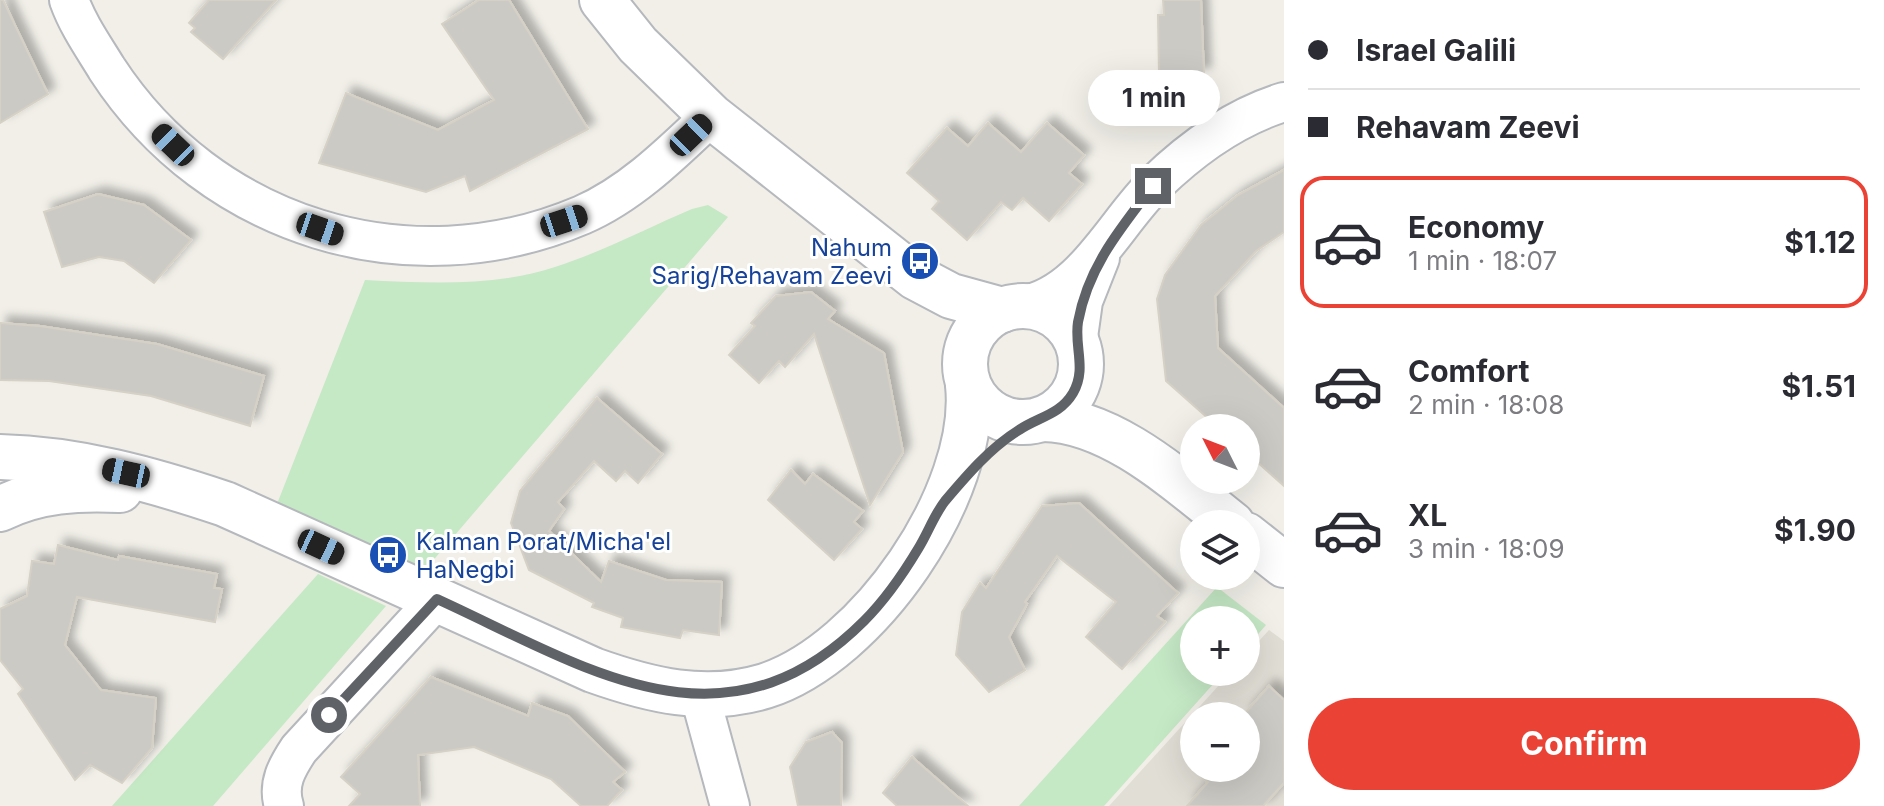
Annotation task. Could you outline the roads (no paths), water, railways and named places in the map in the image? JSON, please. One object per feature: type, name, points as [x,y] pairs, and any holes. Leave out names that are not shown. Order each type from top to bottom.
[{"type":"street","points":[[69,0],[77,21],[130,103],[195,167],[268,211],[347,238],[428,248],[507,240],[583,214],[651,173],[711,116]]},
{"type":"street","points":[[602,0],[638,45],[711,116],[915,277],[951,296],[1011,308],[1038,308],[1054,316],[1068,328],[1091,384],[1105,407],[1161,468]]},
{"type":"street","points":[[0,457],[101,468],[151,480],[225,504],[593,670],[641,687],[700,696],[727,694],[765,685],[801,670],[834,648],[865,620],[893,587],[918,549],[941,507],[966,436],[970,411],[967,350],[974,333],[986,319],[1051,294],[1107,245],[1153,186],[1205,140],[1263,109],[1284,102]]},
{"type":"street","points":[[941,507],[991,451],[1020,429],[1059,410],[1072,396],[1079,379],[1083,301],[1107,245]]},
{"type":"street","points":[[915,277],[949,327],[966,376],[984,408],[999,418],[1017,422],[1072,422],[1097,430],[1161,468],[1214,510]]},
{"type":"street","points":[[0,509],[39,495],[101,489],[165,494],[225,504]]},
{"type":"street","points":[[1260,546],[1284,565]]},
{"type":"street","points":[[284,806],[281,795],[283,778],[299,749],[437,599]]},
{"type":"street","points":[[700,696],[730,806]]},
{"type":"place","name":"Nahum Sarig/Rehavam Zeevi","points":[[920,261]]},
{"type":"place","name":"Kalman Porat/Micha'el HaNegbi","points":[[388,555]]}]
